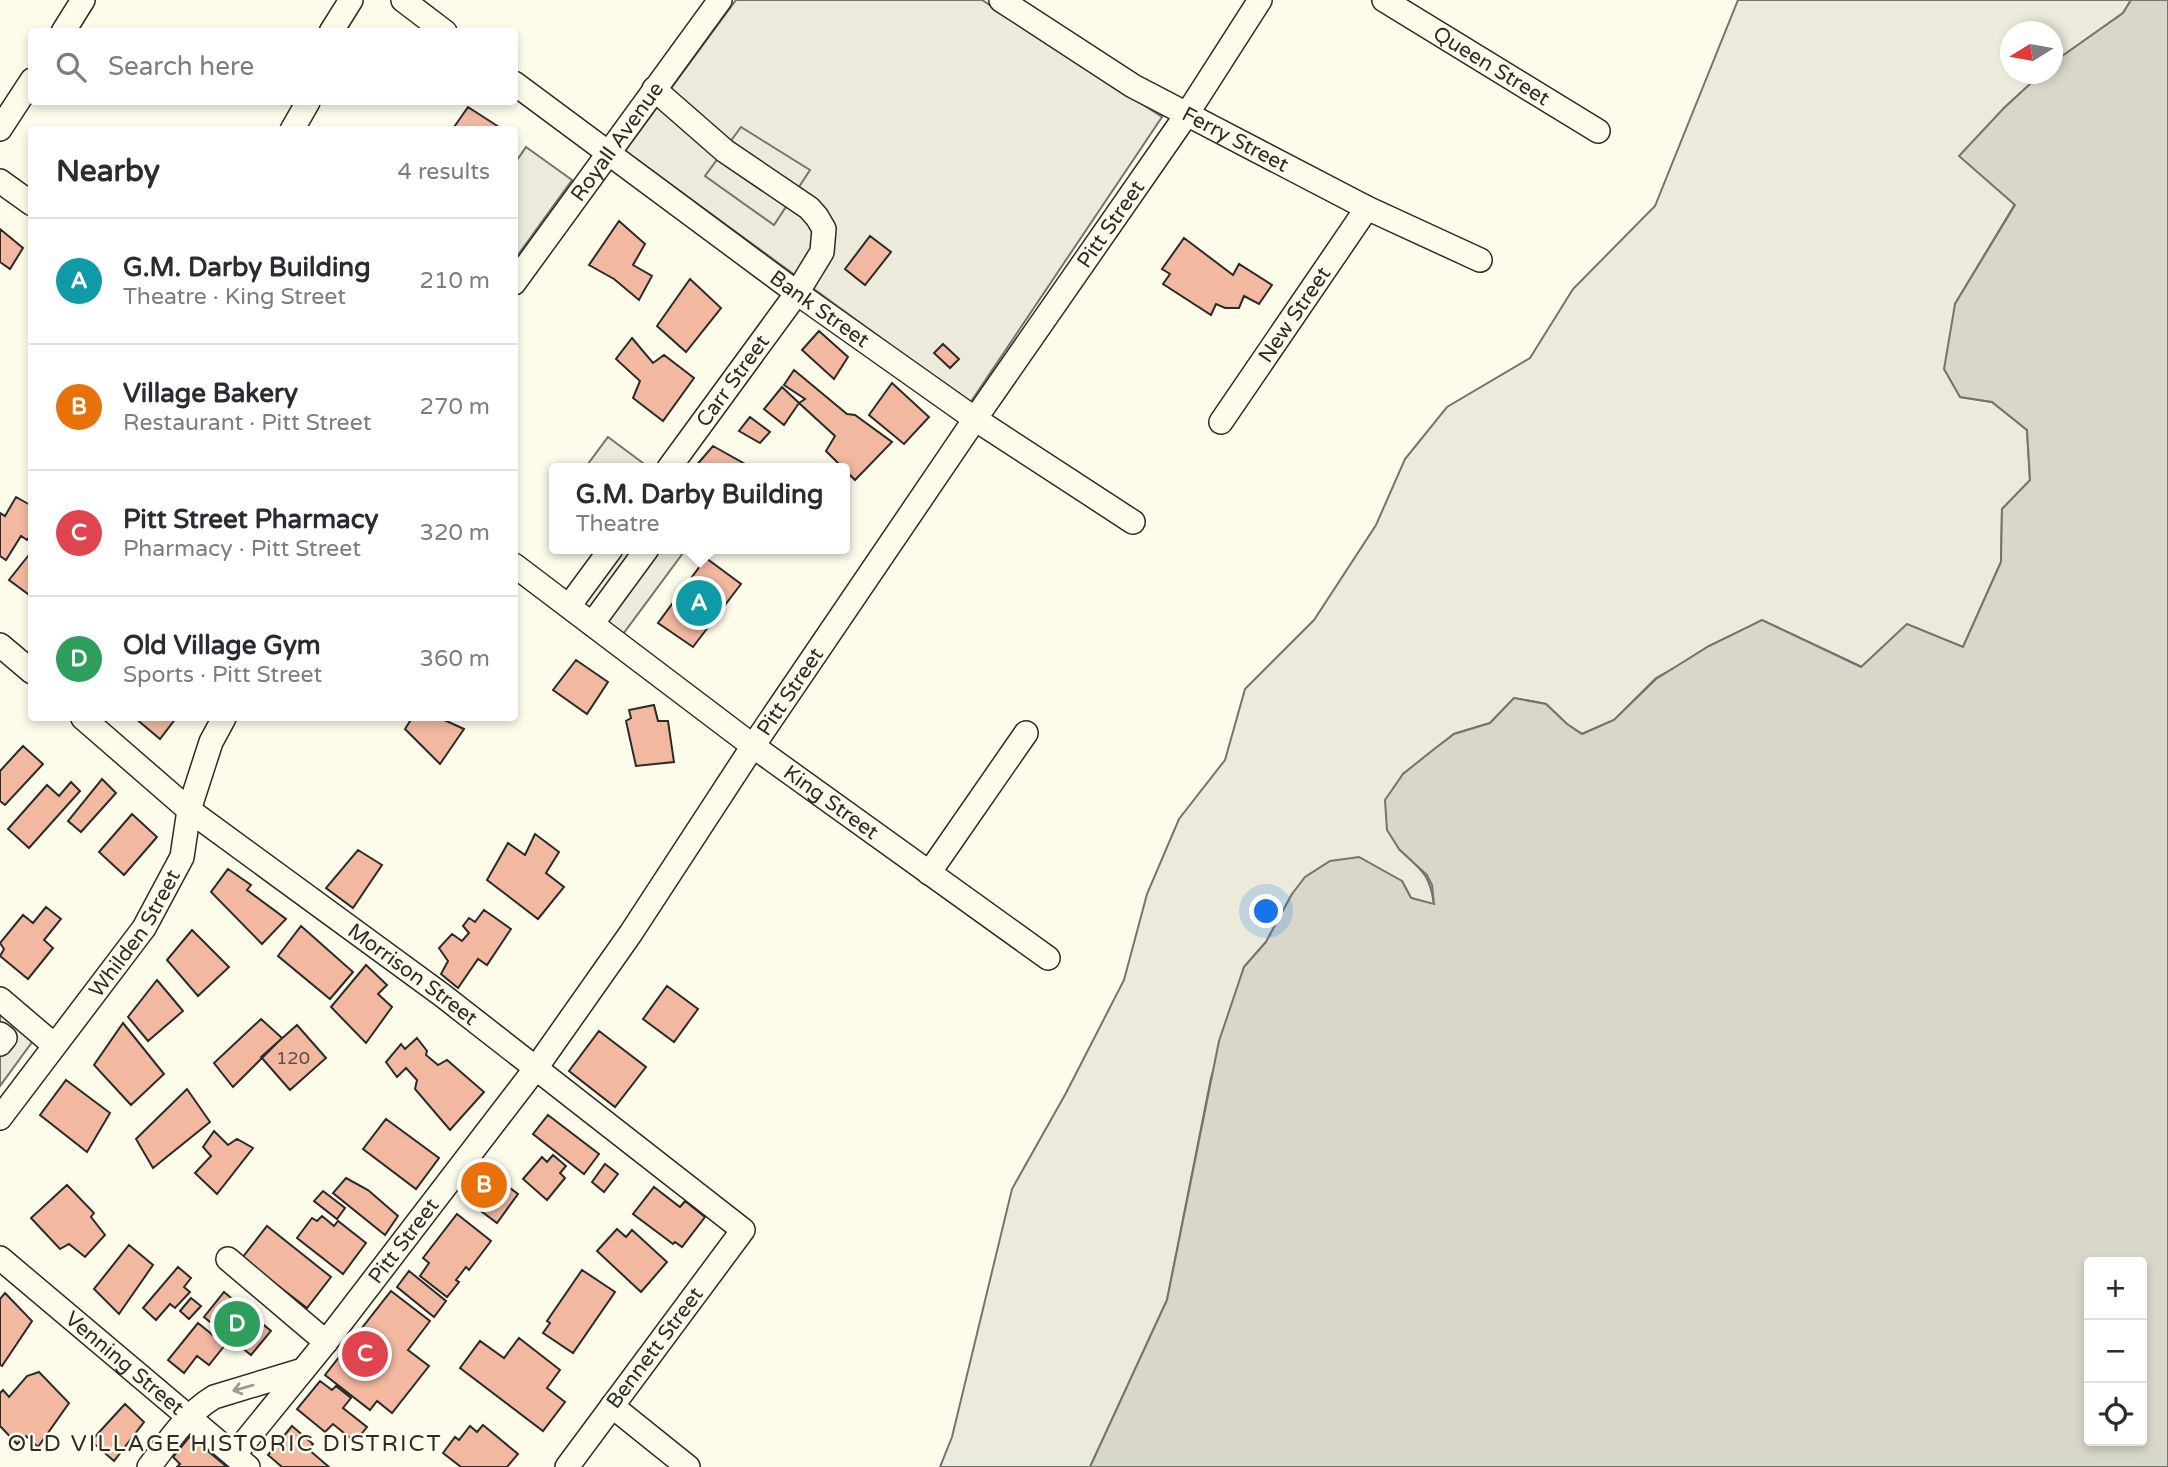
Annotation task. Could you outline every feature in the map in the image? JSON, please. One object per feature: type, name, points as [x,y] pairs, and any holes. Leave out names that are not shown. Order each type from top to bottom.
[{"type":"street","points":[[66,28],[83,0]]},
{"type":"street","points":[[334,28],[351,0]]},
{"type":"street","points":[[403,0],[440,28]]},
{"type":"street","name":"Royall Avenue","points":[[518,277],[720,0]]},
{"type":"street","name":"Ferry Street","points":[[1001,0],[1133,86],[1367,208],[1480,260]]},
{"type":"street","name":"Pitt Street","points":[[241,1461],[303,1370],[536,1069],[631,933],[753,746],[975,419],[1187,114],[1260,0]]},
{"type":"street","name":"Queen Street","points":[[1384,0],[1598,131]]},
{"type":"street","points":[[0,129],[28,86]]},
{"type":"street","name":"Bank Street","points":[[518,86],[797,293],[975,419],[1133,522]]},
{"type":"street","name":"Carr Street","points":[[654,89],[725,151],[809,208],[824,229],[822,252],[797,293],[673,463]]},
{"type":"street","points":[[294,126],[306,105]]},
{"type":"street","points":[[0,181],[28,201]]},
{"type":"street","name":"New Street","points":[[1221,422],[1367,208]]},
{"type":"street","points":[[569,606],[607,554]]},
{"type":"street","points":[[592,624],[643,554]]},
{"type":"street","name":"King Street","points":[[518,568],[753,746],[1048,958]]},
{"type":"street","points":[[0,645],[28,669]]},
{"type":"street","name":"Morrison Street","points":[[86,721],[189,810],[442,995],[743,1230]]},
{"type":"street","points":[[189,810],[211,742],[222,721]]},
{"type":"street","points":[[929,873],[1026,733]]},
{"type":"street","name":"Whilden Street","points":[[0,1118],[144,928],[182,857],[189,810]]},
{"type":"street","points":[[0,999],[54,1045]]},
{"type":"street","points":[[0,1034],[5,1038],[0,1044]]},
{"type":"street","name":"Bennett Street","points":[[567,1467],[743,1230]]},
{"type":"street","name":"Venning Street","points":[[0,1258],[241,1461]]},
{"type":"street","points":[[228,1259],[326,1342]]},
{"type":"street","points":[[149,1467],[188,1417],[214,1397],[303,1370]]},
{"type":"street","points":[[612,1406],[688,1467]]},
{"type":"shaded area","points":[[736,0],[982,0],[1162,117],[970,403],[625,151]]},
{"type":"shaded area","points":[[1738,0],[2131,0],[2123,13],[2063,56],[2063,21],[2000,21],[2000,84],[2030,84],[2003,109],[2015,204],[1955,304],[1960,397],[1992,402],[2027,430],[2030,481],[2002,509],[2001,562],[1963,647],[1907,625],[1862,667],[1762,620],[1656,678],[1614,720],[1582,734],[1546,704],[1514,698],[1490,723],[1454,734],[1403,774],[1399,849],[1427,879],[1434,905],[1411,898],[1402,881],[1292,894],[1266,942],[1244,967],[1211,1078],[1167,1300],[1090,1467],[940,1467],[952,1437],[1012,1189],[1066,1093],[1124,980],[1147,894],[1179,819],[1225,760],[1245,689],[1314,620],[1376,525],[1405,459],[1447,407],[1530,358],[1573,289],[1655,206]]},
{"type":"shaded area","points":[[2131,0],[2168,0],[2168,1467],[1090,1467],[1167,1300],[1219,1041],[1244,967],[1266,942],[1292,894],[1305,877],[1330,861],[1359,857],[1402,881],[1411,898],[1434,904],[1432,885],[1427,875],[1399,849],[1387,830],[1385,800],[1403,774],[1454,734],[1490,723],[1514,698],[1546,704],[1582,734],[1614,720],[1656,679],[1709,646],[1762,620],[1861,667],[1907,624],[1963,647],[2001,562],[2002,509],[2030,480],[2027,430],[1992,402],[1960,397],[1944,369],[1955,304],[2015,205],[1959,156],[2030,84],[2063,84],[2063,55],[2123,13]]},
{"type":"shaded area","points":[[741,127],[810,170],[774,225],[705,176]]},
{"type":"shaded area","points":[[526,147],[572,180],[518,255],[518,159]]},
{"type":"shaded area","points":[[608,437],[643,463],[589,463]]},
{"type":"shaded area","points":[[616,554],[682,554],[623,634],[581,602]]},
{"type":"shaded area","points":[[0,1001],[38,1034],[0,1086]]},
{"type":"building","points":[[468,107],[497,126],[455,126]]},
{"type":"building","points":[[619,221],[645,244],[633,265],[652,276],[639,300],[614,279],[589,265]]},
{"type":"building","points":[[0,229],[23,248],[10,269],[0,262]]},
{"type":"building","points":[[870,236],[891,252],[865,285],[845,269]]},
{"type":"building","points":[[1184,238],[1233,275],[1239,264],[1272,285],[1259,304],[1244,296],[1239,308],[1225,308],[1216,304],[1211,315],[1163,284],[1170,274],[1162,269]]},
{"type":"building","points":[[690,279],[721,308],[686,352],[657,326]]},
{"type":"building","points":[[819,331],[848,357],[834,379],[802,350]]},
{"type":"building","points":[[632,338],[653,363],[664,355],[694,378],[663,421],[633,398],[640,381],[616,359]]},
{"type":"building","points":[[943,344],[959,359],[950,368],[934,353]]},
{"type":"building","points":[[794,370],[847,414],[855,415],[892,442],[855,480],[850,475],[850,463],[838,463],[826,451],[835,436],[799,403],[805,399],[784,385]]},
{"type":"building","points":[[892,383],[929,417],[904,444],[869,415]]},
{"type":"building","points":[[782,387],[799,403],[784,425],[764,409]]},
{"type":"building","points":[[750,417],[770,432],[760,443],[739,431]]},
{"type":"building","points":[[713,446],[743,463],[698,463]]},
{"type":"building","points":[[16,497],[28,504],[28,539],[21,536],[6,560],[0,556],[0,513],[5,516]]},
{"type":"building","points":[[28,556],[28,594],[9,580]]},
{"type":"building","points":[[706,558],[741,584],[693,647],[658,623]]},
{"type":"building","points":[[576,660],[608,682],[587,714],[553,690]]},
{"type":"building","points":[[654,705],[658,721],[668,721],[674,762],[636,766],[626,721],[631,718],[629,710]]},
{"type":"building","points":[[139,721],[174,721],[160,739]]},
{"type":"building","points":[[410,721],[447,721],[464,729],[440,764],[405,729]]},
{"type":"building","points":[[23,746],[43,764],[5,805],[0,801],[0,771]]},
{"type":"building","points":[[102,779],[116,793],[81,832],[68,821]]},
{"type":"building","points":[[71,782],[80,791],[29,848],[8,829],[47,785],[59,796]]},
{"type":"building","points":[[132,814],[157,837],[124,875],[99,852]]},
{"type":"building","points":[[535,834],[559,852],[546,873],[564,887],[538,919],[487,880],[508,843],[525,855]]},
{"type":"building","points":[[358,850],[382,865],[353,908],[326,888]]},
{"type":"building","points":[[228,869],[251,885],[247,890],[286,919],[262,944],[211,892]]},
{"type":"building","points":[[46,907],[61,919],[44,940],[53,948],[28,979],[0,956],[4,949],[0,943],[23,915],[33,923]]},
{"type":"building","points":[[484,910],[511,929],[487,965],[478,959],[458,988],[441,974],[448,961],[439,948],[452,934],[462,941],[469,933],[463,926],[469,918],[475,922]]},
{"type":"building","points":[[301,926],[353,972],[330,999],[278,956]]},
{"type":"building","points":[[192,930],[229,967],[198,996],[167,960]]},
{"type":"building","points":[[366,965],[387,985],[378,994],[392,1007],[366,1043],[331,1007]]},
{"type":"building","points":[[157,980],[183,1011],[148,1041],[128,1017]]},
{"type":"building","points":[[667,986],[698,1009],[674,1042],[643,1019]]},
{"type":"building","points":[[261,1019],[282,1038],[233,1087],[214,1063]]},
{"type":"building","points":[[123,1023],[164,1074],[131,1105],[94,1065]]},
{"type":"building","points":[[297,1025],[326,1058],[290,1090],[261,1057]]},
{"type":"building","points":[[599,1031],[646,1067],[615,1107],[569,1071]]},
{"type":"building","points":[[417,1038],[427,1051],[426,1055],[438,1065],[447,1060],[484,1092],[450,1130],[415,1089],[417,1080],[406,1068],[397,1077],[386,1062],[401,1044],[405,1049]]},
{"type":"building","points":[[66,1080],[110,1113],[87,1152],[40,1115]]},
{"type":"building","points":[[187,1089],[210,1122],[153,1168],[136,1139]]},
{"type":"building","points":[[548,1115],[599,1154],[584,1174],[533,1134]]},
{"type":"building","points":[[386,1119],[439,1158],[416,1189],[363,1149]]},
{"type":"building","points":[[214,1131],[228,1145],[237,1139],[253,1148],[217,1194],[195,1173],[211,1156],[203,1147]]},
{"type":"building","points":[[553,1155],[566,1166],[560,1173],[565,1178],[547,1200],[523,1179],[542,1157],[547,1162]]},
{"type":"building","points":[[605,1164],[618,1174],[604,1192],[592,1182]]},
{"type":"building","points":[[486,1170],[518,1194],[497,1223],[465,1199]]},
{"type":"building","points":[[346,1178],[368,1190],[398,1216],[385,1235],[333,1193]]},
{"type":"building","points":[[67,1185],[94,1213],[91,1217],[105,1235],[85,1257],[69,1244],[60,1249],[31,1218]]},
{"type":"building","points":[[654,1187],[680,1207],[685,1201],[705,1217],[682,1247],[675,1242],[673,1244],[633,1214]]},
{"type":"building","points":[[323,1191],[345,1208],[337,1219],[314,1201]]},
{"type":"building","points":[[457,1214],[491,1241],[469,1270],[466,1267],[456,1280],[459,1282],[447,1297],[420,1276],[429,1263],[423,1258]]},
{"type":"building","points":[[322,1216],[334,1226],[338,1221],[366,1243],[343,1274],[297,1238],[312,1218],[317,1221]]},
{"type":"building","points":[[267,1226],[331,1277],[307,1308],[242,1258]]},
{"type":"building","points":[[617,1229],[626,1237],[632,1230],[667,1262],[641,1292],[597,1251]]},
{"type":"building","points":[[129,1245],[153,1265],[119,1314],[94,1289]]},
{"type":"building","points":[[178,1267],[191,1278],[184,1287],[190,1292],[175,1308],[170,1304],[156,1320],[143,1308]]},
{"type":"building","points":[[582,1270],[615,1292],[573,1353],[543,1333],[550,1323],[547,1321]]},
{"type":"building","points":[[409,1271],[446,1301],[434,1317],[397,1287]]},
{"type":"building","points":[[391,1291],[430,1321],[408,1350],[429,1366],[392,1413],[377,1401],[370,1410],[325,1375]]},
{"type":"building","points":[[224,1292],[271,1331],[251,1355],[204,1317]]},
{"type":"building","points":[[5,1293],[32,1321],[2,1366],[0,1299]]},
{"type":"building","points":[[191,1298],[201,1306],[189,1319],[180,1311]]},
{"type":"building","points":[[198,1323],[225,1345],[209,1365],[197,1356],[184,1373],[168,1360]]},
{"type":"building","points":[[519,1338],[560,1370],[547,1388],[565,1402],[543,1431],[460,1368],[480,1341],[504,1358]]},
{"type":"building","points":[[39,1372],[69,1403],[38,1447],[26,1436],[17,1444],[0,1426],[0,1393],[3,1390],[9,1397],[27,1376]]},
{"type":"building","points":[[320,1381],[332,1390],[336,1386],[351,1398],[343,1408],[367,1427],[355,1442],[333,1424],[325,1432],[297,1409]]},
{"type":"building","points":[[125,1404],[144,1422],[114,1461],[91,1441]]},
{"type":"building","points":[[483,1425],[518,1454],[507,1467],[461,1467],[443,1453],[455,1437],[459,1440],[470,1426],[477,1432]]},
{"type":"building","points":[[292,1426],[313,1444],[308,1449],[329,1467],[282,1467],[268,1455]]},
{"type":"building","points":[[190,1436],[227,1467],[177,1467],[180,1464],[173,1457]]},
{"type":"place","name":"G.M. Darby Building","points":[[699,603]]},
{"type":"place","name":"Village Bakery","points":[[484,1185]]},
{"type":"place","name":"Old Village Gym","points":[[237,1324]]},
{"type":"place","name":"Pitt Street Pharmacy","points":[[365,1354]]},
{"type":"district","name":"OLD VILLAGE HISTORIC DISTRICT","points":[[225,1444]]}]
